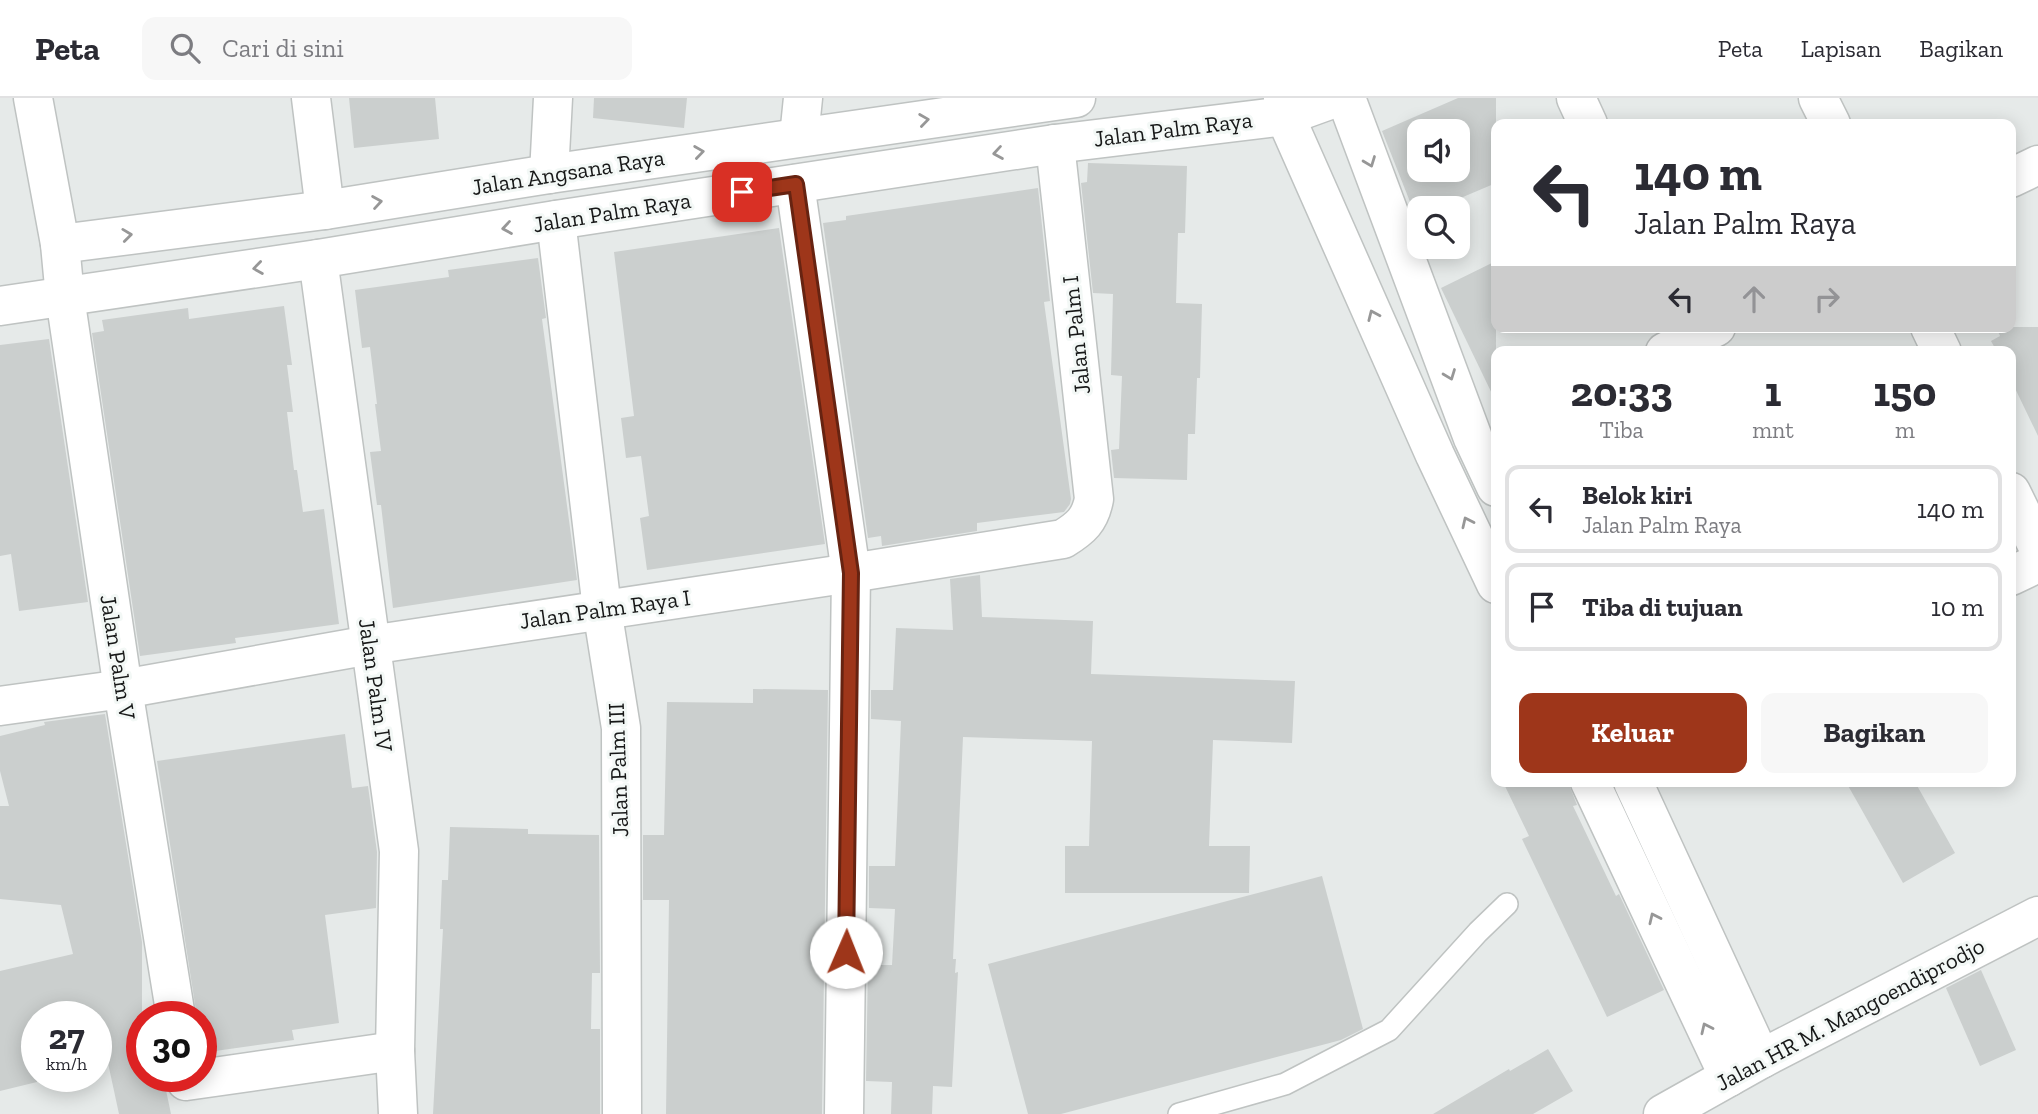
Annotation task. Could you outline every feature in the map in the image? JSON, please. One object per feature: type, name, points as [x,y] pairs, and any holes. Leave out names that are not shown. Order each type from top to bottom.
[{"type":"street","name":"Jalan Palm V","points":[[33,98],[60,244],[65,297],[123,689],[173,1001]]},
{"type":"street","points":[[311,98],[325,210]]},
{"type":"street","points":[[549,174],[553,98]]},
{"type":"street","points":[[799,137],[803,98]]},
{"type":"street","name":"Jalan Palm Raya","points":[[0,306],[318,259],[1335,98]]},
{"type":"street","points":[[1346,98],[1485,433],[1491,462]]},
{"type":"street","points":[[1576,98],[1586,119]]},
{"type":"street","points":[[1818,98],[1828,119]]},
{"type":"street","name":"Jalan Angsana Raya","points":[[60,244],[325,210],[549,174],[1057,100]]},
{"type":"street","points":[[1284,107],[1436,455],[1491,573]]},
{"type":"street","name":"Jalan Palm I","points":[[1055,144],[1094,499],[1091,514],[1084,525]]},
{"type":"street","points":[[2016,176],[2038,165]]},
{"type":"street","points":[[796,184],[851,573],[844,1114]]},
{"type":"street","name":"Jalan Palm III","points":[[556,220],[602,609],[621,728],[622,1114]]},
{"type":"street","name":"Jalan Palm IV","points":[[318,259],[400,851],[395,1051],[398,1114]]},
{"type":"street","points":[[1436,455],[1485,433]]},
{"type":"street","points":[[2016,502],[2038,547]]},
{"type":"street","name":"Jalan Palm Raya I","points":[[0,706],[123,689],[370,645],[851,573],[1063,538],[1084,525]]},
{"type":"street","points":[[2016,574],[2038,563]]},
{"type":"street","points":[[1593,787],[1745,1068]]},
{"type":"street","points":[[1635,787],[1745,1068]]},
{"type":"street","name":"Jalan HR M. Mangoendiprodjo","points":[[1663,1114],[1745,1068],[2038,916]]},
{"type":"street","points":[[217,1084],[395,1051]]},
{"type":"lane","points":[[1179,1114],[1285,1084],[1389,1030],[1507,904]]},
{"type":"building","points":[[349,98],[435,98],[439,139],[354,148]]},
{"type":"building","points":[[594,98],[687,98],[684,128],[593,118]]},
{"type":"building","points":[[1458,98],[1496,98],[1496,119],[1491,119],[1491,185],[1465,196],[1408,196],[1382,131],[1407,120],[1407,182],[1470,182],[1470,119],[1410,119]]},
{"type":"building","points":[[1088,163],[1187,166],[1185,233],[1178,233],[1176,303],[1202,304],[1200,378],[1197,378],[1195,434],[1188,434],[1187,480],[1114,478],[1111,450],[1119,449],[1122,376],[1111,375],[1113,294],[1093,293],[1081,183],[1087,182]]},
{"type":"building","points":[[1038,188],[1050,301],[1044,302],[1070,504],[1064,512],[977,523],[977,531],[882,546],[881,536],[868,538],[823,223],[846,220],[846,216]]},
{"type":"building","points":[[779,228],[825,544],[647,570],[640,518],[649,516],[641,456],[626,458],[621,418],[634,416],[614,252]]},
{"type":"building","points":[[538,258],[546,318],[542,319],[577,580],[393,608],[381,505],[377,505],[370,452],[381,451],[377,404],[370,347],[362,348],[355,290],[449,277],[448,270]]},
{"type":"building","points":[[1491,263],[1491,333],[1496,333],[1496,346],[1491,346],[1491,392],[1441,288]]},
{"type":"building","points":[[284,306],[292,365],[287,365],[293,412],[287,412],[294,470],[297,470],[303,512],[324,509],[339,624],[235,638],[236,643],[140,656],[92,333],[104,331],[102,320],[188,308],[189,319]]},
{"type":"building","points":[[2016,327],[2038,327],[2038,436],[2016,390],[2016,346],[1994,346],[1991,341],[2000,336],[1999,333],[2016,333]]},
{"type":"building","points":[[49,339],[88,602],[19,611],[11,554],[0,556],[0,345]]},
{"type":"building","points":[[980,575],[982,617],[1093,621],[1091,674],[1295,681],[1292,743],[1213,740],[1209,846],[1250,846],[1249,893],[1065,893],[1065,846],[1089,846],[1092,741],[963,737],[953,959],[956,959],[955,973],[958,972],[952,1087],[933,1086],[932,1114],[891,1114],[892,1082],[866,1081],[868,965],[892,965],[895,909],[869,908],[869,866],[895,866],[901,721],[871,719],[871,690],[893,690],[896,628],[953,630],[950,579]]},
{"type":"building","points":[[753,689],[828,690],[822,1114],[666,1114],[669,900],[643,900],[643,835],[664,835],[667,702],[753,703]]},
{"type":"building","points":[[105,714],[142,942],[142,1001],[126,1001],[126,1092],[166,1092],[171,1114],[119,1114],[112,1082],[112,1001],[21,1001],[21,1086],[0,1091],[0,971],[73,954],[61,905],[0,899],[0,806],[9,806],[0,771],[0,736],[45,725],[44,722]]},
{"type":"building","points":[[345,734],[352,788],[368,786],[377,852],[376,908],[325,915],[339,1023],[292,1030],[294,1040],[217,1051],[217,1001],[194,1001],[157,761]]},
{"type":"building","points":[[1505,787],[1570,787],[1577,805],[1573,806],[1616,896],[1619,894],[1664,990],[1607,1017],[1522,839],[1529,836]]},
{"type":"building","points":[[1849,787],[1918,787],[1955,853],[1903,883]]},
{"type":"building","points":[[450,827],[528,829],[528,834],[599,835],[600,973],[592,973],[591,1029],[600,1029],[600,1114],[433,1114],[443,929],[440,929],[442,880],[448,880]]},
{"type":"building","points":[[1322,876],[1363,1029],[1341,1040],[1061,1114],[1028,1114],[988,964]]},
{"type":"building","points":[[1981,970],[2016,1050],[1980,1066],[1946,988]]},
{"type":"building","points":[[1548,1049],[1573,1091],[1533,1114],[1433,1114],[1509,1069],[1510,1071]]},
{"type":"route","points":[[742,192],[796,184],[851,573],[846,952]]}]
